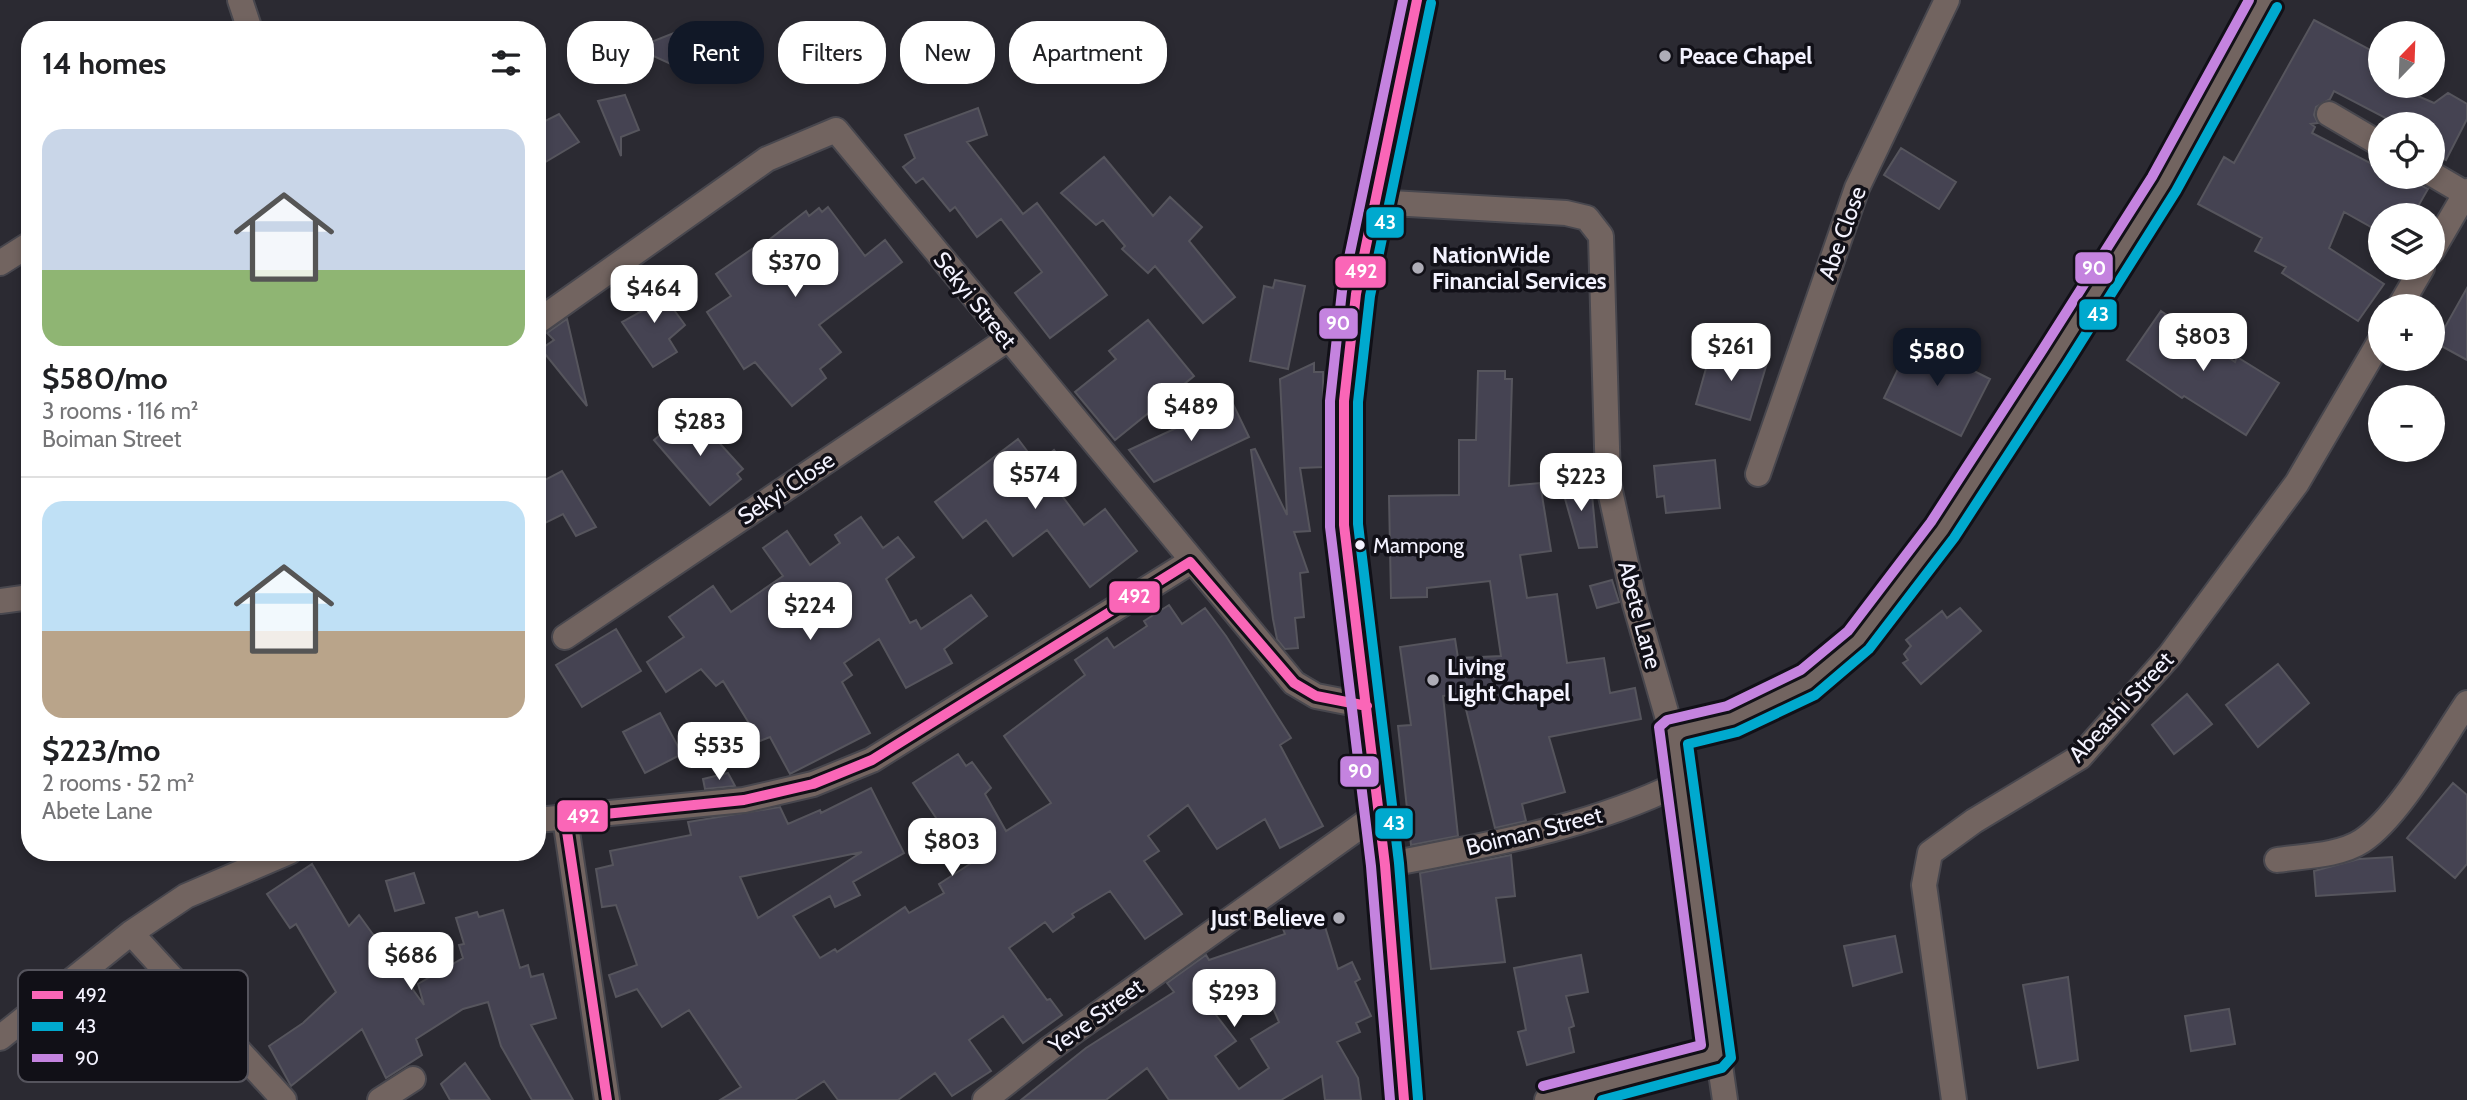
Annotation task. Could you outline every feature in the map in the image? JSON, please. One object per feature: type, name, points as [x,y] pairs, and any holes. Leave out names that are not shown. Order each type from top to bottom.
[{"type":"street","points":[[240,0],[247,21]]},
{"type":"street","points":[[1404,1100],[1385,865],[1344,525],[1344,401],[1356,294],[1417,0]]},
{"type":"street","name":"Abe Close","points":[[1758,474],[1857,188],[1947,0]]},
{"type":"street","points":[[1672,733],[1732,719],[1809,682],[1858,641],[1942,530],[2062,345],[2164,184],[2265,0]]},
{"type":"street","points":[[2329,114],[2368,137]]},
{"type":"street","name":"Sekyi Street","points":[[546,312],[767,159],[836,130],[1190,562],[1294,683],[1316,696],[1367,706]]},
{"type":"street","points":[[2445,181],[2466,193],[2445,229]]},
{"type":"street","name":"Abete Lane","points":[[1374,202],[1566,213],[1587,218],[1601,236],[1608,482],[1635,604],[1672,733],[1725,1100]]},
{"type":"street","points":[[0,262],[21,249]]},
{"type":"street","name":"Sekyi Close","points":[[565,637],[1007,339]]},
{"type":"street","name":"Abeashi Street","points":[[1954,1100],[1924,885],[1930,853],[1974,821],[2080,757],[2171,655],[2297,483],[2368,362]]},
{"type":"street","points":[[546,819],[744,800],[814,784],[872,760],[1190,562]]},
{"type":"street","points":[[0,601],[21,598]]},
{"type":"street","points":[[2277,860],[2342,849],[2361,842],[2389,816],[2467,703]]},
{"type":"street","name":"Boiman Street","points":[[1385,865],[1523,838],[1636,804],[1678,783]]},
{"type":"street","name":"Yeve Street","points":[[985,1100],[1048,1050],[1379,813]]},
{"type":"street","points":[[565,818],[607,1100]]},
{"type":"street","points":[[85,970],[131,933],[186,896],[268,861]]},
{"type":"street","points":[[131,933],[165,970]]},
{"type":"street","points":[[0,1038],[18,1024]]},
{"type":"street","points":[[1548,1100],[1717,1055]]},
{"type":"street","points":[[248,1061],[284,1100]]},
{"type":"street","points":[[380,1100],[414,1079]]},
{"type":"building","points":[[2314,20],[2368,49],[2368,98],[2423,98],[2434,103],[2445,98],[2448,93],[2467,104],[2467,119],[2446,160],[2445,112],[2374,112],[2334,91],[2330,99],[2316,107],[2314,115],[2318,123],[2311,124],[2315,127],[2312,133],[2368,162],[2368,189],[2428,189],[2420,203],[2368,203],[2368,225],[2344,212],[2329,248],[2368,274],[2368,280],[2378,280],[2384,284],[2377,294],[2368,294],[2368,307],[2358,321],[2282,273],[2286,267],[2255,251],[2262,238],[2198,204],[2224,157],[2234,163]]},
{"type":"building","points":[[668,35],[668,63],[654,56],[654,41]]},
{"type":"building","points":[[625,95],[639,130],[621,137],[621,156],[598,101]]},
{"type":"building","points":[[978,108],[987,135],[967,142],[1023,214],[1037,203],[1107,295],[1050,338],[1015,293],[1042,272],[1001,219],[977,237],[955,207],[950,211],[923,178],[916,183],[903,167],[915,158],[905,135]]},
{"type":"building","points":[[559,114],[579,142],[546,162],[546,120]]},
{"type":"building","points":[[1901,148],[1956,182],[1939,209],[1884,175]]},
{"type":"building","points":[[1104,157],[1153,216],[1170,197],[1202,227],[1189,241],[1235,297],[1203,323],[1155,266],[1148,273],[1122,249],[1125,246],[1103,220],[1096,225],[1061,193]]},
{"type":"building","points":[[828,207],[865,256],[885,240],[902,262],[819,325],[841,352],[820,369],[826,378],[792,406],[755,362],[744,369],[707,312],[731,296],[716,274],[759,244],[761,246],[806,211],[809,216],[819,208],[822,212]]},
{"type":"building","points":[[654,279],[665,305],[674,310],[685,325],[669,339],[677,352],[653,367],[622,322],[642,311],[635,292]]},
{"type":"building","points":[[1275,280],[1305,286],[1288,369],[1250,361],[1264,286],[1273,288]]},
{"type":"building","points":[[2467,288],[2467,360],[2445,348],[2445,327]]},
{"type":"building","points":[[2161,311],[2235,362],[2237,357],[2279,383],[2246,435],[2184,396],[2182,398],[2127,360]]},
{"type":"building","points":[[567,319],[587,406],[546,355],[546,346],[554,340],[547,333]]},
{"type":"building","points":[[1148,320],[1194,376],[1115,440],[1075,392],[1116,359],[1109,351]]},
{"type":"building","points":[[1912,340],[1990,379],[1961,436],[1884,398]]},
{"type":"building","points":[[1712,347],[1767,363],[1750,420],[1696,404]]},
{"type":"building","points":[[1314,363],[1314,372],[1323,372],[1324,467],[1300,468],[1310,531],[1294,532],[1308,572],[1300,573],[1304,617],[1295,618],[1298,648],[1285,649],[1277,639],[1273,619],[1251,450],[1255,449],[1287,515],[1280,379]]},
{"type":"building","points":[[1478,371],[1505,371],[1505,379],[1512,379],[1509,486],[1540,483],[1551,551],[1520,555],[1527,598],[1557,594],[1567,663],[1604,658],[1610,693],[1635,688],[1641,719],[1549,737],[1565,792],[1522,804],[1526,821],[1495,828],[1462,693],[1443,696],[1458,836],[1411,845],[1398,726],[1411,725],[1400,647],[1455,639],[1458,658],[1501,656],[1490,581],[1427,588],[1427,597],[1391,598],[1389,496],[1459,495],[1459,440],[1476,440]]},
{"type":"building","points":[[1232,402],[1249,437],[1154,482],[1129,450]]},
{"type":"building","points":[[686,413],[700,429],[704,426],[743,469],[737,474],[741,479],[710,505],[654,440]]},
{"type":"building","points":[[1018,439],[1037,464],[1054,450],[1073,475],[1056,488],[1084,525],[1105,509],[1137,551],[1090,587],[1047,530],[1013,556],[986,520],[963,538],[935,502]]},
{"type":"building","points":[[1715,460],[1720,508],[1666,513],[1664,496],[1657,497],[1654,466]]},
{"type":"building","points":[[562,471],[596,527],[576,536],[563,514],[546,522],[546,479]]},
{"type":"building","points":[[1582,479],[1584,496],[1592,495],[1597,547],[1579,548],[1560,481]]},
{"type":"building","points":[[861,517],[883,548],[898,537],[914,557],[886,579],[910,623],[916,620],[921,629],[971,595],[987,616],[944,649],[952,663],[906,688],[879,639],[844,663],[852,675],[842,682],[870,733],[790,774],[770,737],[760,741],[723,681],[716,686],[701,669],[666,692],[647,662],[684,637],[669,617],[713,586],[731,612],[783,576],[763,548],[787,531],[810,565],[840,543],[835,535]]},
{"type":"building","points":[[1612,580],[1619,602],[1597,608],[1590,586]]},
{"type":"building","points":[[1169,605],[1182,624],[1205,608],[1291,738],[1280,745],[1323,826],[1280,848],[1265,819],[1217,849],[1188,805],[1148,836],[1159,851],[1144,861],[1182,914],[1145,939],[1110,891],[1072,914],[1074,917],[1053,932],[1045,922],[1009,948],[1047,1000],[1050,999],[1062,1015],[1023,1043],[1003,1016],[969,1040],[991,1071],[952,1096],[935,1073],[898,1100],[838,1100],[824,1081],[795,1100],[720,1100],[741,1087],[689,1010],[662,1027],[637,989],[616,997],[609,975],[637,965],[616,905],[602,907],[596,869],[613,865],[610,851],[691,835],[688,822],[780,807],[788,824],[820,810],[821,813],[871,788],[904,853],[853,882],[860,895],[835,907],[830,896],[793,916],[820,958],[835,949],[837,952],[905,907],[909,913],[944,893],[939,884],[976,860],[965,843],[956,848],[913,783],[958,754],[966,766],[972,762],[991,788],[985,794],[1006,831],[1051,803],[1004,736],[1085,675],[1075,660],[1107,638],[1114,648],[1147,626],[1144,621]],"holes":[[[862,852],[758,918],[740,877]]]},
{"type":"building","points":[[1960,608],[1981,631],[1921,684],[1903,663],[1908,660],[1904,654],[1911,646],[1906,640],[1942,611],[1947,618]]},
{"type":"building","points":[[616,629],[641,671],[582,707],[556,665]]},
{"type":"building","points":[[2278,664],[2309,703],[2258,747],[2226,705]]},
{"type":"building","points":[[2187,694],[2212,724],[2174,754],[2152,725]]},
{"type":"building","points":[[660,713],[682,754],[645,773],[623,732]]},
{"type":"building","points":[[728,773],[735,786],[705,789],[703,779]]},
{"type":"building","points":[[2453,783],[2467,795],[2467,864],[2455,878],[2407,838]]},
{"type":"building","points":[[1511,855],[1515,896],[1496,898],[1505,962],[1431,969],[1420,873]]},
{"type":"building","points":[[2392,857],[2395,891],[2316,896],[2314,871],[2359,859]]},
{"type":"building","points":[[312,864],[349,926],[359,915],[424,1005],[418,984],[463,958],[459,945],[464,944],[456,918],[477,912],[479,917],[503,910],[520,968],[528,965],[531,977],[543,974],[556,1018],[531,1025],[573,1100],[532,1100],[501,1046],[488,1002],[463,1009],[416,1039],[422,1055],[386,1078],[362,1029],[291,1086],[269,1046],[303,1023],[336,992],[296,924],[290,928],[267,894]]},
{"type":"building","points":[[414,873],[424,903],[395,911],[386,881]]},
{"type":"building","points":[[1322,917],[1338,969],[1352,962],[1360,979],[1355,982],[1371,1016],[1356,1023],[1360,1032],[1337,1042],[1358,1078],[1361,1100],[1325,1100],[1322,1076],[1281,1100],[1169,1100],[1147,1068],[1106,1100],[1021,1100],[1086,1048],[1174,992],[1167,983],[1206,955],[1209,960],[1285,934],[1283,929]],"holes":[[[1262,983],[1279,1022],[1251,1039],[1269,1068],[1239,1089],[1215,1056],[1236,1041],[1216,1015]]]},
{"type":"building","points":[[1895,936],[1902,972],[1853,986],[1844,946]]},
{"type":"building","points":[[1581,955],[1588,992],[1566,996],[1574,1026],[1569,1028],[1574,1052],[1527,1065],[1518,1032],[1526,1030],[1514,968]]},
{"type":"building","points":[[2068,977],[2078,1060],[2038,1068],[2023,985]]},
{"type":"building","points":[[2229,1009],[2235,1044],[2191,1051],[2185,1016]]},
{"type":"building","points":[[465,1063],[490,1100],[450,1100],[441,1084]]},
{"type":"transit line","name":"90","points":[[1390,1100],[1371,866],[1330,527],[1330,401],[1342,291],[1403,0]]},
{"type":"transit line","name":"492","points":[[1404,1100],[1385,865],[1344,525],[1344,401],[1356,294],[1417,0]]},
{"type":"transit line","name":"90","points":[[1543,1086],[1701,1045],[1659,727],[1667,720],[1727,706],[1801,670],[1848,631],[1931,522],[2043,349],[2152,177],[2249,0]]},
{"type":"transit line","name":"43","points":[[1418,1099],[1399,863],[1358,524],[1358,402],[1370,296],[1431,3]]},
{"type":"transit line","name":"43","points":[[1602,1100],[1722,1068],[1731,1058],[1688,744],[1737,732],[1815,695],[1869,649],[1954,538],[2067,364],[2176,191],[2277,7]]},
{"type":"transit line","name":"492","points":[[607,1100],[565,818],[744,800],[813,784],[872,760],[1190,562],[1294,683],[1316,696],[1367,706]]},
{"type":"place","name":"Peace Chapel","points":[[1665,56]]},
{"type":"place","name":"NationWide Financial Services","points":[[1418,268]]},
{"type":"place","name":"Mampong","points":[[1360,545]]},
{"type":"place","name":"Living Light Chapel","points":[[1433,680]]},
{"type":"place","name":"Just Believe","points":[[1339,918]]}]
